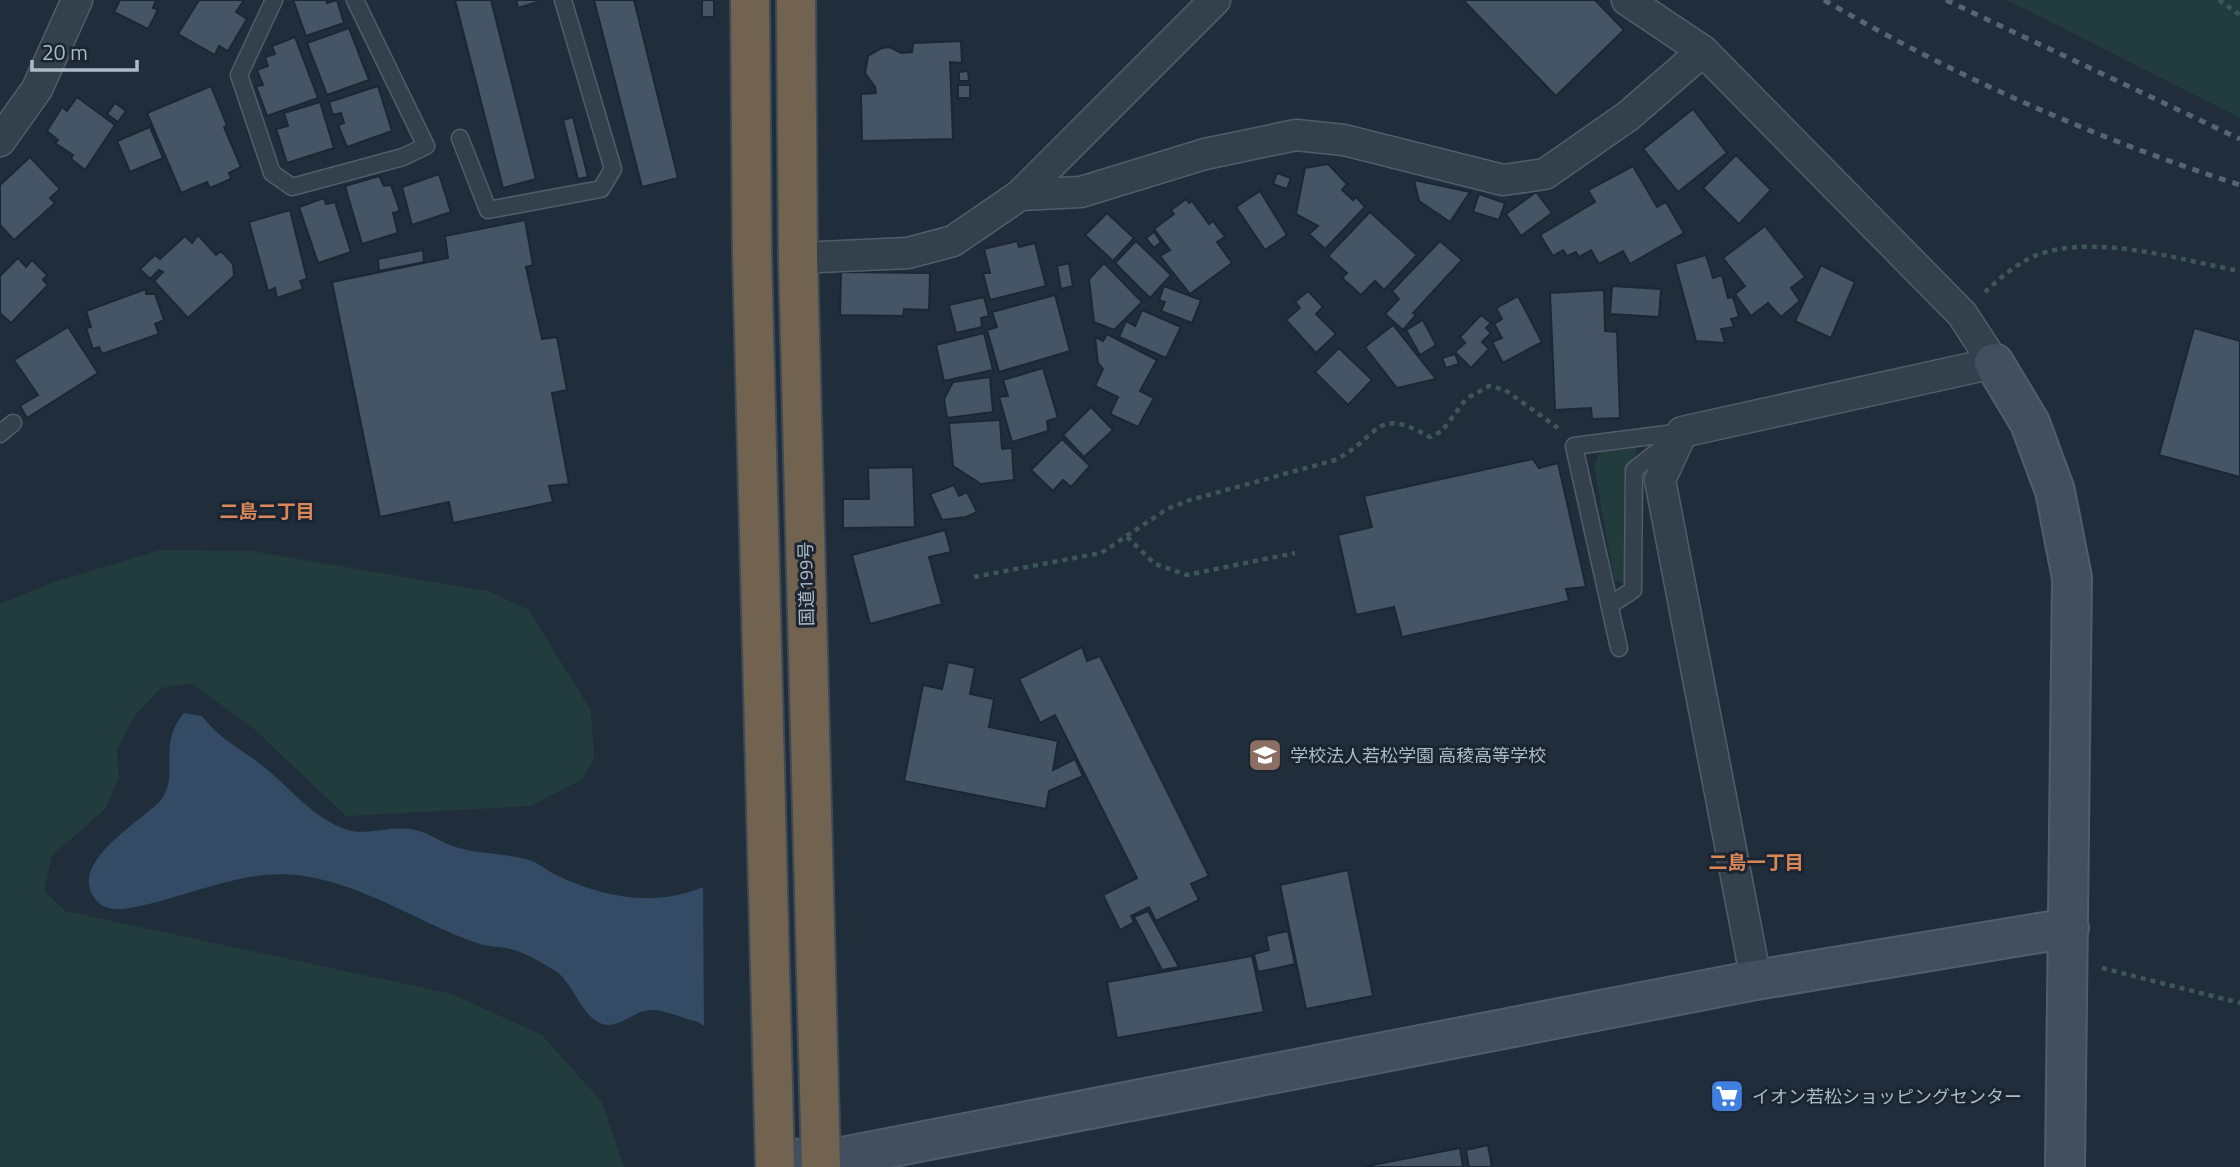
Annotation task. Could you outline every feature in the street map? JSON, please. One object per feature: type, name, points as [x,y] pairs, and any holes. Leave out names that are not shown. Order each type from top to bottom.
[{"type":"highway","points":[[750,0],[752,254],[775,1162]]},
{"type":"highway","name":"国道199号","points":[[796,0],[797,258],[821,1164]]},
{"type":"street","points":[[0,141],[37,89],[77,0]]},
{"type":"street","points":[[797,258],[908,253],[953,241],[1020,195],[1215,0]]},
{"type":"street","points":[[1627,0],[1703,51],[1962,314],[1994,363],[2034,434],[2055,491],[2072,578],[2065,1167]]},
{"type":"street","points":[[1020,195],[1081,192],[1205,154],[1296,135],[1344,140],[1503,180],[1545,174],[1628,116],[1703,51]]},
{"type":"street","points":[[1756,980],[1660,480],[1682,432],[1994,363]]},
{"type":"street","points":[[775,1162],[821,1164],[1756,980],[2068,928]]},
{"type":"lane","points":[[274,0],[239,75],[272,173],[292,187],[403,157],[426,146],[355,0]]},
{"type":"lane","points":[[460,138],[488,210],[601,189],[613,169],[564,0]]},
{"type":"lane","points":[[0,434],[13,423]]},
{"type":"lane","points":[[1619,648],[1574,446],[1682,432]]},
{"type":"lane","points":[[1610,605],[1633,590],[1634,470],[1682,432]]},
{"type":"path","points":[[2219,0],[2240,15]]},
{"type":"path","points":[[1962,314],[2001,276],[2042,253],[2105,246],[2240,271]]},
{"type":"path","points":[[974,577],[1101,553],[1167,509],[1190,500],[1335,460],[1357,449],[1377,427],[1393,421],[1405,422],[1430,437],[1442,431],[1466,399],[1489,386],[1505,390],[1559,428],[1574,446]]},
{"type":"path","points":[[1127,537],[1155,564],[1187,575],[1295,553]]},
{"type":"path","points":[[2094,966],[2240,1003]]},
{"type":"green space","points":[[2005,0],[2240,0],[2240,118],[2023,8]]},
{"type":"green space","points":[[1635,444],[1637,452],[1626,469],[1624,583],[1614,580],[1594,465],[1601,452]]},
{"type":"green space","points":[[160,550],[251,551],[488,591],[529,610],[591,711],[594,757],[583,779],[531,806],[346,816],[252,727],[191,683],[161,688],[135,715],[117,750],[119,778],[105,809],[52,856],[44,891],[65,911],[452,994],[542,1035],[602,1102],[624,1167],[0,1167],[0,604],[51,583]]},
{"type":"water","points":[[184,713],[202,716],[222,737],[269,771],[308,807],[342,828],[359,832],[401,828],[417,830],[459,848],[532,861],[560,877],[613,895],[667,897],[703,887],[704,1026],[657,1010],[638,1013],[618,1023],[605,1025],[591,1017],[561,975],[531,957],[512,949],[480,944],[350,888],[304,876],[258,876],[145,905],[120,909],[103,906],[90,888],[90,874],[97,859],[109,845],[160,801],[166,791],[171,737]]},
{"type":"building","points":[[120,0],[156,0],[153,8],[158,10],[148,29],[114,12]]},
{"type":"building","points":[[199,0],[244,0],[236,12],[247,19],[228,51],[219,46],[215,55],[178,34]]},
{"type":"building","points":[[293,0],[326,0],[327,3],[337,0],[344,23],[306,36]]},
{"type":"building","points":[[455,0],[491,0],[536,179],[503,188]]},
{"type":"building","points":[[516,0],[538,0],[538,2],[518,8]]},
{"type":"building","points":[[594,0],[634,0],[678,178],[642,187]]},
{"type":"building","points":[[702,0],[714,0],[714,17],[702,17]]},
{"type":"building","points":[[1463,0],[1595,0],[1624,30],[1556,96]]},
{"type":"building","points":[[349,28],[369,80],[327,95],[307,43]]},
{"type":"building","points":[[295,37],[318,98],[267,116],[256,86],[263,85],[257,70],[268,66],[265,57],[275,54],[272,46]]},
{"type":"building","points":[[961,41],[962,63],[950,62],[953,139],[862,141],[861,94],[876,93],[865,73],[868,56],[882,48],[890,47],[901,53],[912,52],[913,43]]},
{"type":"building","points":[[968,71],[969,81],[959,81],[959,72]]},
{"type":"building","points":[[958,85],[970,85],[970,98],[958,98]]},
{"type":"building","points":[[211,86],[241,167],[229,173],[231,179],[210,188],[207,182],[181,193],[147,113]]},
{"type":"building","points":[[378,86],[392,131],[347,147],[338,125],[344,123],[341,113],[333,115],[329,102]]},
{"type":"building","points":[[77,97],[115,125],[85,170],[71,159],[73,155],[55,143],[58,140],[47,131],[62,107],[67,111]]},
{"type":"building","points":[[320,102],[334,148],[287,163],[276,129],[288,126],[284,113]]},
{"type":"building","points":[[115,103],[126,111],[118,122],[107,114]]},
{"type":"building","points":[[1693,109],[1727,153],[1678,192],[1643,149]]},
{"type":"building","points":[[573,117],[588,177],[578,179],[563,120]]},
{"type":"building","points":[[150,127],[163,158],[130,172],[117,141]]},
{"type":"building","points":[[1736,155],[1771,190],[1739,224],[1703,188]]},
{"type":"building","points":[[30,157],[60,189],[50,198],[55,203],[14,240],[0,225],[0,185]]},
{"type":"building","points":[[1328,164],[1347,184],[1342,190],[1353,200],[1356,197],[1365,207],[1325,249],[1309,234],[1318,226],[1296,214],[1305,168]]},
{"type":"building","points":[[1633,166],[1657,207],[1666,202],[1684,233],[1630,264],[1623,251],[1599,264],[1591,250],[1579,257],[1576,252],[1567,256],[1563,250],[1553,256],[1540,235],[1595,202],[1588,190]]},
{"type":"building","points":[[1277,173],[1291,178],[1287,189],[1273,184]]},
{"type":"building","points":[[439,174],[451,212],[412,225],[402,187]]},
{"type":"building","points":[[379,176],[384,186],[391,185],[400,211],[393,213],[398,233],[362,244],[345,186]]},
{"type":"building","points":[[1414,180],[1470,192],[1450,222],[1419,201]]},
{"type":"building","points":[[1260,191],[1287,235],[1265,250],[1236,207]]},
{"type":"building","points":[[1536,192],[1552,213],[1521,236],[1506,214]]},
{"type":"building","points":[[1479,194],[1505,203],[1499,220],[1473,212]]},
{"type":"building","points":[[324,198],[326,204],[335,202],[351,252],[318,263],[299,207]]},
{"type":"building","points":[[1186,199],[1189,203],[1192,201],[1209,224],[1213,221],[1225,237],[1217,242],[1232,263],[1190,294],[1160,256],[1170,250],[1154,229],[1174,214],[1171,210]]},
{"type":"building","points":[[290,210],[307,279],[300,281],[303,289],[277,298],[275,288],[268,291],[249,222]]},
{"type":"building","points":[[1370,212],[1417,255],[1384,290],[1375,281],[1361,295],[1342,278],[1347,273],[1328,256]]},
{"type":"building","points":[[1107,213],[1134,238],[1113,261],[1085,235]]},
{"type":"building","points":[[525,220],[533,265],[526,267],[542,339],[557,337],[567,390],[552,393],[569,484],[549,486],[553,502],[453,523],[449,502],[380,517],[332,282],[448,258],[445,236]]},
{"type":"building","points":[[1765,226],[1805,277],[1791,288],[1800,301],[1781,317],[1768,303],[1751,316],[1735,294],[1745,286],[1723,258]]},
{"type":"building","points":[[1154,232],[1161,242],[1154,248],[1146,238]]},
{"type":"building","points":[[198,235],[216,255],[221,251],[233,264],[234,276],[188,318],[154,281],[163,272],[159,270],[150,279],[140,269],[155,255],[160,259],[185,236],[192,243]]},
{"type":"building","points":[[1017,241],[1019,247],[1035,243],[1046,286],[990,300],[983,273],[990,273],[984,249]]},
{"type":"building","points":[[1136,241],[1171,275],[1150,298],[1115,263]]},
{"type":"building","points":[[1440,241],[1462,260],[1413,313],[1416,315],[1403,330],[1385,314],[1399,299],[1392,291]]},
{"type":"building","points":[[423,250],[424,262],[379,271],[378,259]]},
{"type":"building","points":[[1706,255],[1713,278],[1722,275],[1728,298],[1733,297],[1739,317],[1731,319],[1734,327],[1721,329],[1725,343],[1696,341],[1675,264]]},
{"type":"building","points":[[18,258],[26,267],[32,260],[47,275],[43,280],[48,285],[11,323],[0,313],[0,276]]},
{"type":"building","points":[[1069,263],[1073,286],[1061,289],[1057,266]]},
{"type":"building","points":[[1104,263],[1142,302],[1114,330],[1094,322],[1089,279]]},
{"type":"building","points":[[1821,265],[1855,282],[1831,338],[1795,321]]},
{"type":"building","points":[[841,272],[930,273],[929,310],[904,309],[903,316],[840,315]]},
{"type":"building","points":[[1164,286],[1201,300],[1192,323],[1161,311],[1165,302],[1159,300]]},
{"type":"building","points":[[1612,286],[1661,289],[1659,317],[1610,314]]},
{"type":"building","points":[[146,289],[146,294],[155,294],[164,320],[155,324],[159,334],[102,354],[99,347],[93,349],[86,328],[91,327],[86,311]]},
{"type":"building","points":[[1604,290],[1605,331],[1617,332],[1620,418],[1592,419],[1591,408],[1555,410],[1550,293]]},
{"type":"building","points":[[1308,291],[1323,307],[1316,314],[1336,334],[1316,353],[1286,320],[1300,308],[1295,302]]},
{"type":"building","points":[[1055,295],[1070,351],[999,372],[987,330],[997,327],[992,312]]},
{"type":"building","points":[[1518,296],[1542,342],[1503,363],[1492,342],[1502,338],[1494,324],[1502,319],[1496,308]]},
{"type":"building","points":[[984,297],[989,316],[981,318],[982,327],[956,333],[949,305]]},
{"type":"building","points":[[1142,310],[1181,327],[1166,358],[1119,337],[1126,321],[1135,326]]},
{"type":"building","points":[[1481,315],[1491,323],[1486,328],[1491,333],[1482,342],[1489,349],[1471,368],[1455,352],[1465,343],[1460,337]]},
{"type":"building","points":[[1423,320],[1436,345],[1420,355],[1406,330]]},
{"type":"building","points":[[1393,325],[1436,379],[1397,388],[1365,347]]},
{"type":"building","points":[[68,327],[98,373],[27,418],[20,406],[38,395],[14,360]]},
{"type":"building","points":[[2194,328],[2240,341],[2240,477],[2159,455]]},
{"type":"building","points":[[984,333],[993,370],[944,381],[936,345]]},
{"type":"building","points":[[1107,334],[1157,360],[1140,391],[1154,398],[1138,427],[1110,414],[1118,397],[1095,386],[1103,369],[1098,363],[1095,337],[1103,341]]},
{"type":"building","points":[[1339,348],[1372,380],[1348,405],[1315,372]]},
{"type":"building","points":[[1455,354],[1459,364],[1446,368],[1442,358]]},
{"type":"building","points":[[1043,368],[1058,418],[1047,421],[1048,431],[1012,442],[999,397],[1008,396],[1003,380]]},
{"type":"building","points":[[990,377],[993,412],[947,418],[944,399],[953,382]]},
{"type":"building","points":[[1091,407],[1113,430],[1084,457],[1063,435]]},
{"type":"building","points":[[1000,420],[1002,449],[1012,448],[1014,480],[981,484],[953,466],[949,423]]},
{"type":"building","points":[[1062,439],[1090,466],[1071,487],[1063,480],[1053,491],[1031,470]]},
{"type":"building","points":[[1533,459],[1539,468],[1558,463],[1586,587],[1566,589],[1569,601],[1402,637],[1394,607],[1356,615],[1338,535],[1372,527],[1364,496]]},
{"type":"building","points":[[913,467],[915,527],[843,528],[843,499],[869,499],[868,468]]},
{"type":"building","points":[[954,485],[959,496],[967,492],[977,512],[966,517],[942,520],[930,494]]},
{"type":"building","points":[[945,530],[951,552],[929,557],[942,604],[870,624],[852,555]]},
{"type":"building","points":[[1082,647],[1087,661],[1100,656],[1209,876],[1191,884],[1199,900],[1156,921],[1149,907],[1131,916],[1134,922],[1120,930],[1103,895],[1137,878],[1055,715],[1040,723],[1019,679]]},
{"type":"building","points":[[948,662],[975,668],[970,694],[994,699],[989,727],[1058,741],[1053,770],[1075,759],[1083,776],[1049,791],[1046,809],[904,781],[923,685],[942,689]]},
{"type":"building","points":[[1348,870],[1373,996],[1306,1009],[1280,885]]},
{"type":"building","points":[[1148,911],[1179,967],[1162,970],[1134,917]]},
{"type":"building","points":[[1288,931],[1295,964],[1258,972],[1254,954],[1269,950],[1266,936]]},
{"type":"building","points":[[1252,956],[1264,1012],[1117,1038],[1107,982]]},
{"type":"building","points":[[1488,1145],[1492,1167],[1469,1167],[1466,1150]]},
{"type":"building","points":[[1460,1148],[1463,1167],[1362,1167]]},
{"type":"railway","points":[[1824,0],[1924,55],[2027,104],[2132,147],[2240,185]]},
{"type":"railway","points":[[1946,0],[2240,139]]},
{"type":"place","name":"学校法人若松学園 高稜高等学校","points":[[1265,755]]},
{"type":"place","name":"イオン若松ショッピングセンター","points":[[1727,1096]]},
{"type":"district","name":"二島二丁目","points":[[267,510]]},
{"type":"district","name":"二島一丁目","points":[[1756,861]]}]
